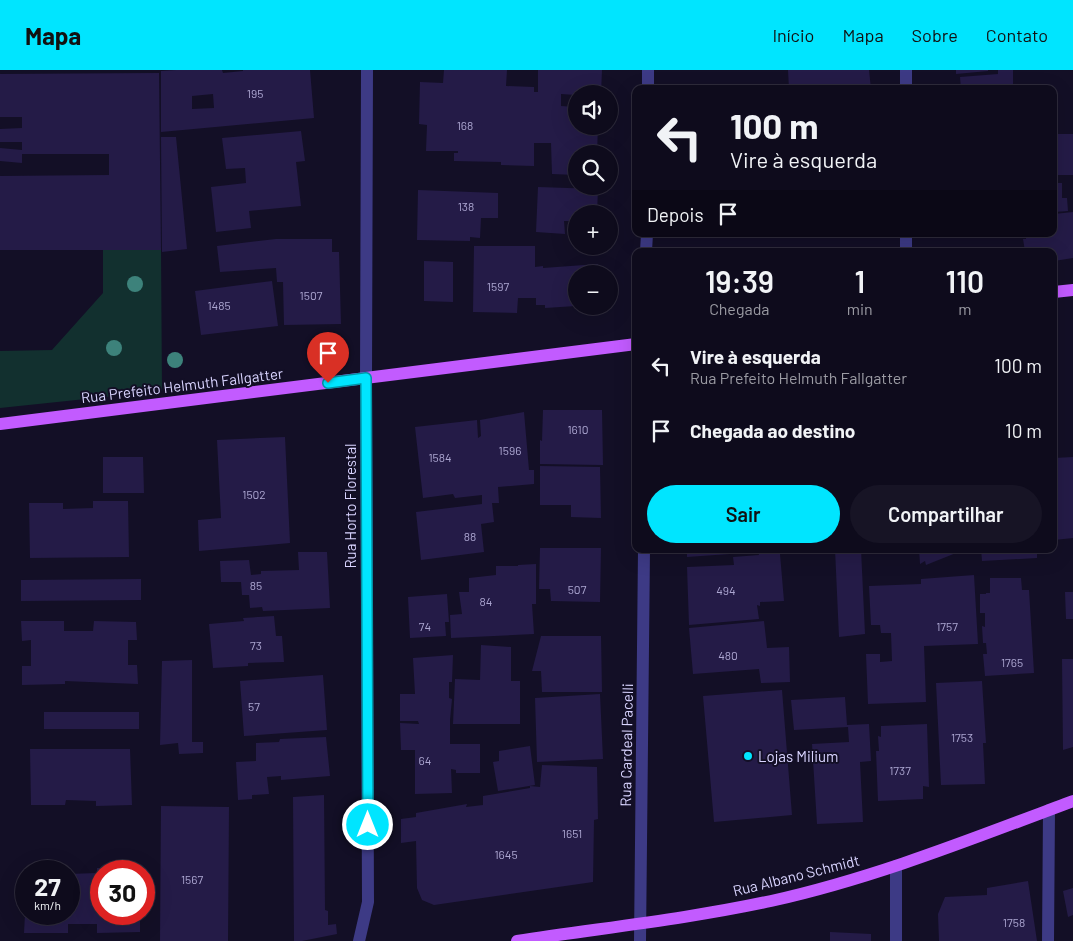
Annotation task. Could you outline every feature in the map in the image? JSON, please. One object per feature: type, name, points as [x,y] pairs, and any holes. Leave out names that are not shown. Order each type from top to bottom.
[{"type":"main road","points":[[1057,292],[1073,290]]},
{"type":"main road","name":"Rua Prefeito Helmuth Fallgatter","points":[[0,424],[632,345]]},
{"type":"main road","name":"Rua Albano Schmidt","points":[[517,941],[771,901],[896,866],[1073,801]]},
{"type":"street","name":"Rua Horto Florestal","points":[[359,941],[368,902],[367,70]]},
{"type":"street","points":[[648,70],[648,85]]},
{"type":"street","points":[[906,70],[906,85]]},
{"type":"street","name":"Rua Cardeal Pacelli","points":[[640,941],[644,553]]},
{"type":"street","points":[[1048,941],[1049,810]]},
{"type":"street","points":[[896,866],[896,941]]},
{"type":"green space","points":[[103,250],[161,250],[162,391],[0,408],[0,351],[52,350],[103,293]]},
{"type":"building","points":[[222,70],[223,73],[243,70],[310,70],[314,118],[161,132],[161,71]],"holes":[[[213,94],[214,108],[192,109],[192,96]]]},
{"type":"building","points":[[444,70],[507,70],[506,86],[534,87],[534,92],[538,92],[538,70],[602,70],[601,85],[568,85],[568,94],[561,94],[561,106],[568,106],[568,135],[598,135],[597,145],[568,145],[568,175],[552,174],[551,143],[534,143],[534,166],[501,165],[501,162],[454,161],[454,153],[458,153],[458,151],[426,151],[427,125],[419,124],[420,82],[443,83]]},
{"type":"building","points":[[788,70],[869,70],[871,85],[789,85]]},
{"type":"building","points":[[956,70],[988,70],[988,71],[956,74]]},
{"type":"building","points":[[998,70],[1013,70],[1013,85],[961,85],[960,77],[998,74]]},
{"type":"building","points":[[159,73],[161,250],[0,250],[0,176],[109,175],[109,154],[22,154],[22,163],[0,161],[0,148],[22,150],[22,142],[0,142],[0,129],[22,128],[22,117],[0,117],[0,74]]},
{"type":"building","points":[[301,131],[305,161],[296,162],[301,206],[249,211],[251,228],[216,232],[211,187],[246,183],[245,168],[226,169],[222,138]]},
{"type":"building","points":[[1057,134],[1073,134],[1073,175],[1057,175]]},
{"type":"building","points":[[161,137],[176,137],[187,249],[162,252]]},
{"type":"building","points":[[1057,183],[1062,183],[1062,198],[1067,198],[1068,211],[1057,212]]},
{"type":"building","points":[[538,187],[568,188],[568,195],[598,195],[597,205],[568,205],[568,221],[564,221],[565,234],[536,232]]},
{"type":"building","points":[[418,190],[498,193],[498,218],[481,218],[480,238],[470,237],[470,241],[417,240]]},
{"type":"building","points":[[1073,212],[1073,258],[1057,261],[1057,248],[1024,248],[1023,239],[1026,239],[1026,237],[1057,237],[1057,214]]},
{"type":"building","points":[[276,239],[332,239],[332,252],[339,252],[341,324],[284,325],[283,282],[277,282],[276,268],[220,272],[217,246]]},
{"type":"building","points":[[474,246],[535,246],[535,267],[568,266],[568,307],[545,308],[545,305],[536,305],[536,298],[518,298],[517,313],[473,312]]},
{"type":"building","points":[[424,261],[453,262],[453,302],[424,301]]},
{"type":"building","points":[[272,281],[278,326],[201,335],[195,291]]},
{"type":"building","points":[[543,410],[602,410],[603,465],[540,464]]},
{"type":"building","points":[[524,412],[529,470],[534,470],[534,484],[498,487],[499,503],[492,503],[494,522],[481,524],[484,552],[421,560],[416,512],[482,504],[482,495],[455,498],[453,494],[423,498],[415,427],[477,420],[478,438],[481,436],[480,420]]},
{"type":"building","points":[[285,437],[290,543],[199,551],[198,520],[221,518],[217,440]]},
{"type":"building","points":[[103,457],[143,457],[144,493],[103,493]]},
{"type":"building","points":[[1073,457],[1073,538],[1057,540],[1057,458]]},
{"type":"building","points":[[540,466],[600,467],[601,518],[571,517],[571,505],[540,505]]},
{"type":"building","points":[[93,501],[128,501],[129,557],[30,558],[29,503],[63,503],[63,509],[93,508]]},
{"type":"building","points":[[540,548],[601,548],[600,602],[551,601],[550,589],[539,589]]},
{"type":"building","points":[[298,552],[327,552],[330,608],[263,611],[262,607],[250,608],[249,595],[242,595],[241,582],[221,582],[220,561],[249,560],[251,575],[261,574],[261,571],[299,570]]},
{"type":"building","points":[[687,553],[744,553],[687,557]]},
{"type":"building","points":[[758,553],[780,554],[784,601],[760,602],[760,606],[757,605],[759,619],[689,625],[687,567],[734,565],[733,557],[759,555]]},
{"type":"building","points":[[835,553],[861,553],[865,634],[839,637]]},
{"type":"building","points":[[919,553],[956,553],[926,565],[925,561],[920,564]]},
{"type":"building","points":[[981,553],[1037,553],[1037,558],[982,561]]},
{"type":"building","points":[[536,564],[536,604],[532,604],[534,634],[451,638],[450,615],[462,614],[459,592],[469,592],[469,578],[496,575],[496,566]]},
{"type":"building","points":[[974,575],[978,644],[924,646],[926,702],[868,704],[866,654],[880,654],[880,662],[892,661],[891,633],[881,633],[880,625],[871,625],[869,586],[921,584],[921,579]]},
{"type":"building","points":[[990,578],[1021,578],[1022,590],[1029,590],[1034,673],[985,676],[983,654],[987,654],[986,643],[983,643],[982,626],[985,627],[985,613],[980,613],[980,594],[990,593]]},
{"type":"building","points":[[141,579],[141,600],[21,601],[21,580]]},
{"type":"building","points":[[1065,592],[1073,592],[1073,619],[1066,619]]},
{"type":"building","points":[[447,594],[449,622],[445,622],[446,636],[410,638],[408,597]]},
{"type":"building","points":[[274,616],[276,636],[282,636],[284,662],[248,663],[248,666],[213,668],[209,624],[244,621],[243,618]]},
{"type":"building","points":[[21,621],[64,621],[64,631],[93,631],[94,621],[136,622],[137,640],[128,640],[128,665],[137,665],[138,684],[65,681],[65,684],[22,685],[22,666],[31,666],[31,640],[22,641]]},
{"type":"building","points":[[764,621],[767,648],[789,647],[790,682],[761,683],[759,669],[693,674],[689,628]]},
{"type":"building","points":[[541,636],[601,636],[602,692],[542,692],[541,671],[532,671]]},
{"type":"building","points":[[481,645],[511,647],[511,681],[520,681],[520,724],[453,724],[455,679],[480,680]]},
{"type":"building","points":[[453,655],[452,682],[449,682],[449,698],[452,699],[450,744],[480,744],[480,773],[456,773],[456,770],[451,769],[452,793],[415,794],[415,750],[401,750],[400,723],[419,724],[418,721],[400,721],[400,694],[415,694],[413,658]]},
{"type":"building","points":[[1062,659],[1073,659],[1073,747],[1063,750]]},
{"type":"building","points":[[192,660],[192,742],[203,742],[203,753],[179,754],[178,743],[160,745],[162,661]]},
{"type":"building","points":[[323,675],[327,730],[244,736],[240,681]]},
{"type":"building","points":[[982,681],[986,743],[983,743],[985,784],[941,785],[936,683]]},
{"type":"building","name":"Lojas Milium","points":[[782,690],[792,815],[714,822],[703,696]]},
{"type":"building","points":[[600,694],[603,759],[537,762],[535,698]]},
{"type":"building","points":[[845,697],[847,725],[869,724],[871,761],[860,762],[863,822],[817,824],[812,744],[849,742],[848,727],[794,730],[791,700]]},
{"type":"building","points":[[44,712],[139,712],[139,729],[44,729]]},
{"type":"building","points":[[927,724],[929,787],[923,786],[923,799],[878,801],[876,751],[879,751],[878,736],[881,737],[881,726]]},
{"type":"building","points":[[326,737],[330,776],[281,780],[281,776],[267,777],[269,794],[252,795],[252,799],[238,800],[236,762],[256,761],[256,743],[279,742],[280,739]]},
{"type":"building","points":[[530,746],[535,785],[498,791],[493,762],[499,761],[499,751]]},
{"type":"building","points":[[30,749],[130,749],[132,805],[96,806],[96,801],[66,800],[65,805],[31,805]]},
{"type":"building","points":[[542,765],[597,767],[598,819],[594,820],[593,882],[434,905],[422,900],[417,888],[416,841],[401,843],[401,819],[416,817],[416,813],[467,804],[466,807],[483,805],[483,796],[530,788],[530,786],[540,787]]},
{"type":"building","points":[[324,795],[325,910],[328,911],[328,925],[336,924],[337,934],[294,941],[293,797]]},
{"type":"building","points":[[161,806],[229,807],[228,941],[160,941]]},
{"type":"building","points":[[90,873],[90,924],[80,924],[80,874]]},
{"type":"building","points":[[1028,881],[1037,941],[939,941],[938,914],[945,897],[987,895],[987,888]]},
{"type":"building","points":[[1073,888],[1073,915],[1068,917],[1063,891]]},
{"type":"building","points":[[24,925],[68,925],[68,933],[24,933]]},
{"type":"building","points":[[97,925],[140,925],[140,932],[97,933]]},
{"type":"building","points":[[830,932],[871,934],[871,941],[830,941]]},
{"type":"place","name":"Lojas Milium","points":[[748,756]]},
{"type":"route","points":[[328,383],[366,378],[368,825]]}]
